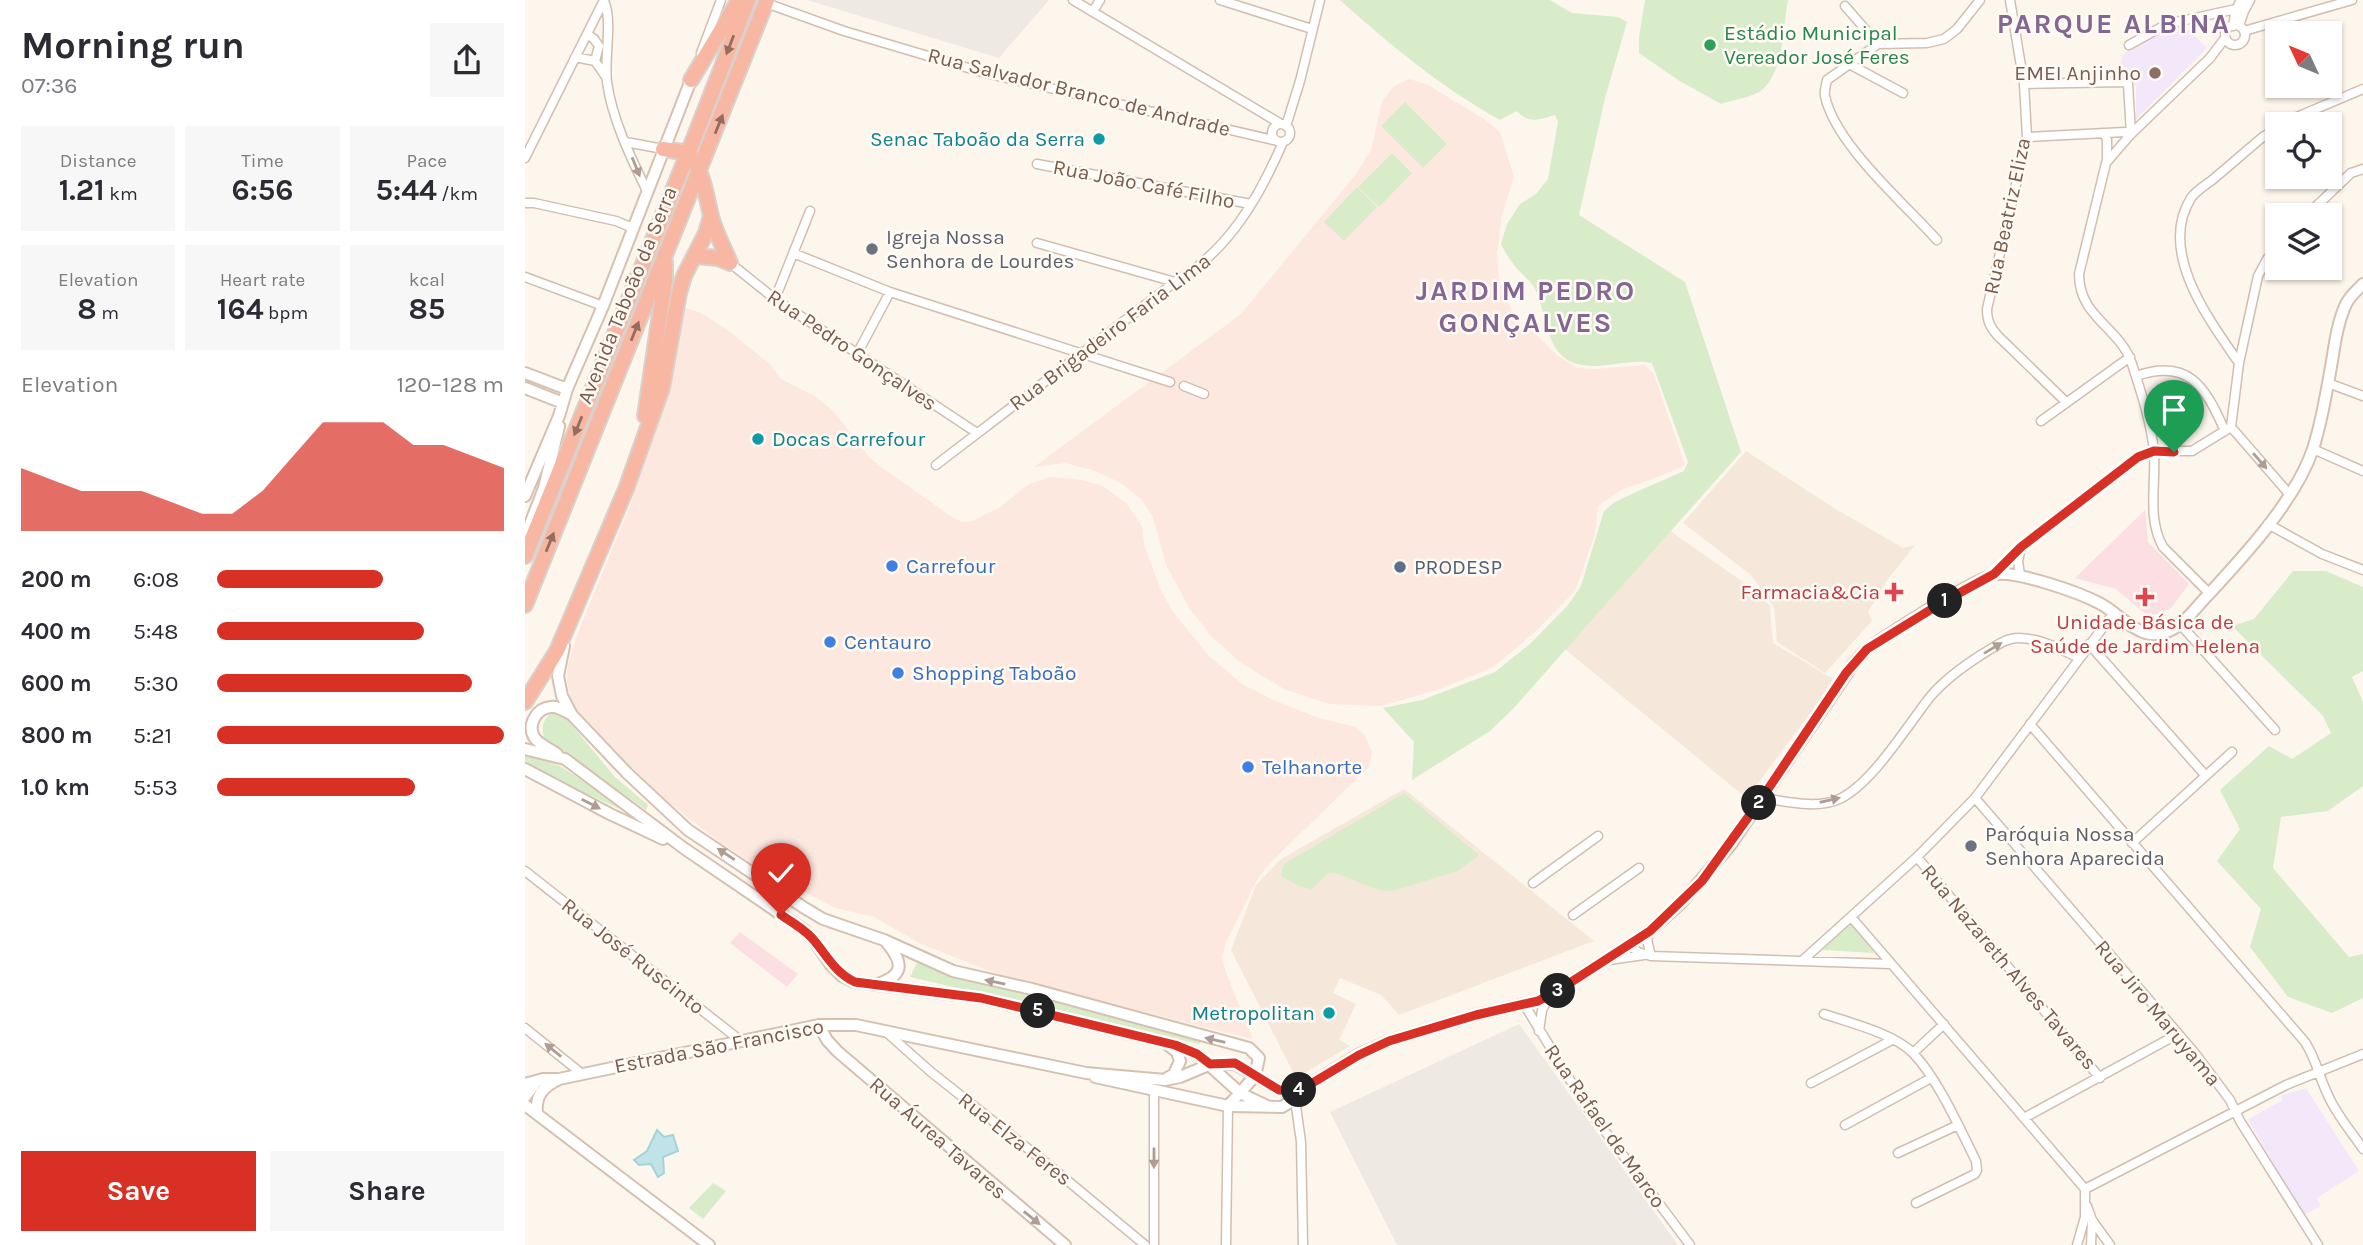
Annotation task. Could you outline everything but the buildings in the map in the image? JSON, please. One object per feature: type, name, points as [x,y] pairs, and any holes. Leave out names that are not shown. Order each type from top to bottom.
[{"type":"highway","points":[[691,80],[739,0]]},
{"type":"highway","name":"Avenida Taboão da Serra","points":[[525,556],[689,153],[748,0]]},
{"type":"highway","name":"Avenida Taboão da Serra","points":[[525,605],[767,1]]},
{"type":"highway","points":[[663,149],[689,153],[700,171],[711,216],[730,263]]},
{"type":"highway","points":[[525,702],[557,651],[573,617],[642,445],[661,388],[679,293],[711,216]]},
{"type":"highway","points":[[642,445],[665,280],[665,255]]},
{"type":"highway","points":[[695,256],[718,258],[730,263]]},
{"type":"main road","points":[[525,496],[527,483],[559,416],[691,80]]},
{"type":"main road","points":[[1994,574],[2020,575],[2072,591],[2100,603],[2139,631],[2163,633],[2180,624],[2210,593],[2290,495],[2313,449],[2342,316],[2350,298],[2363,284]]},
{"type":"main road","points":[[563,403],[527,389],[529,375],[567,390]]},
{"type":"main road","points":[[525,537],[544,488],[557,437],[559,416]]},
{"type":"main road","name":"Estrada São Francisco","points":[[1086,1073],[1096,1078],[1228,1106],[1282,1107],[1294,1094],[1359,1055],[1389,1041],[1549,995],[1630,946],[1650,931],[1702,881],[1846,673],[1867,649],[1994,574]]},
{"type":"main road","points":[[573,617],[558,676],[562,696],[572,715],[627,773],[688,830],[824,919],[884,940],[953,971],[1032,989],[1241,1045],[1259,1058],[1255,1076],[1228,1106]]},
{"type":"main road","points":[[572,715],[558,707],[539,711],[532,727],[536,740],[685,849],[804,930],[842,976],[855,982],[981,998],[1188,1050],[1210,1064],[1240,1093],[1267,1106]]},
{"type":"main road","points":[[525,749],[565,759]]},
{"type":"main road","points":[[528,771],[685,849]]},
{"type":"main road","points":[[875,985],[887,981],[899,970],[898,958],[884,940]]},
{"type":"main road","name":"Estrada São Francisco","points":[[525,1084],[819,1025],[837,1024],[885,1031],[1086,1073],[1165,1080],[1180,1077],[1210,1064]]},
{"type":"main road","name":"Rua Áurea Tavares","points":[[819,1025],[837,1051],[1065,1245]]},
{"type":"main road","points":[[1154,1090],[1157,1083],[1174,1074],[1180,1061],[1177,1052],[1165,1043]]},
{"type":"main road","points":[[1210,1064],[1235,1063],[1270,1086],[1294,1094]]},
{"type":"main road","points":[[537,1114],[536,1102],[540,1093],[559,1079]]},
{"type":"main road","points":[[525,1097],[537,1081]]},
{"type":"main road","points":[[525,1105],[709,1245]]},
{"type":"street","points":[[525,158],[603,0]]},
{"type":"street","points":[[603,0],[608,15],[603,46],[612,103],[647,191]]},
{"type":"street","points":[[691,80],[721,0]]},
{"type":"street","points":[[1073,0],[1283,125],[1290,133],[1288,139],[1283,142],[1273,140],[1273,130],[1283,125],[1300,81],[1320,0]]},
{"type":"street","points":[[1093,11],[1100,0]]},
{"type":"street","points":[[1220,0],[1312,29]]},
{"type":"street","points":[[1937,240],[1877,177],[1840,132],[1824,94],[1827,80],[1878,44],[1927,43],[1944,38],[1957,29],[1980,0]]},
{"type":"street","name":"Rua Beatriz Eliza","points":[[2010,0],[2024,83],[2027,137],[1987,309],[1987,319],[1998,336],[2066,401]]},
{"type":"street","points":[[2129,45],[2167,24],[2235,9],[2241,0]]},
{"type":"street","points":[[2239,28],[2244,11],[2251,0]]},
{"type":"street","points":[[2106,163],[2131,134],[2210,58],[2225,38],[2226,32],[2352,0]]},
{"type":"street","name":"Rua Salvador Branco de Andrade","points":[[767,1],[844,30],[985,73],[1273,140]]},
{"type":"street","points":[[1845,6],[1878,44]]},
{"type":"street","points":[[2210,58],[2244,40],[2235,9]]},
{"type":"street","points":[[587,34],[603,46]]},
{"type":"street","points":[[2225,38],[2229,44],[2236,45]]},
{"type":"street","points":[[595,61],[603,46]]},
{"type":"street","points":[[575,57],[595,61],[607,80]]},
{"type":"street","points":[[1849,64],[1903,93]]},
{"type":"street","points":[[2024,83],[2125,82],[2128,84],[2131,134]]},
{"type":"street","points":[[2311,112],[2363,89]]},
{"type":"street","points":[[2027,137],[2125,132],[2131,134]]},
{"type":"street","points":[[2104,134],[2108,146],[2106,163],[2083,255],[2079,286],[2088,308],[2130,357],[2136,376],[2154,451],[2154,519],[2158,538],[2210,593]]},
{"type":"street","points":[[2239,363],[2205,315],[2193,292],[2184,265],[2181,226],[2192,197],[2265,135]]},
{"type":"street","points":[[626,142],[663,149]]},
{"type":"street","name":"Rua Brigadeiro Faria Lima","points":[[936,465],[1175,282],[1204,263],[1219,248],[1251,204],[1283,142]]},
{"type":"street","name":"Rua João Café Filho","points":[[1037,164],[1251,204]]},
{"type":"street","points":[[2320,203],[2351,173],[2363,169]]},
{"type":"street","points":[[525,193],[529,203],[616,221],[633,228]]},
{"type":"street","points":[[775,299],[810,211]]},
{"type":"street","points":[[1037,243],[1175,282]]},
{"type":"street","points":[[793,253],[890,292],[1170,382]]},
{"type":"street","points":[[1994,574],[2021,547],[2138,457],[2154,451],[2192,451],[2227,428],[2258,276],[2265,262]]},
{"type":"street","name":"Rua Pedro Gonçalves","points":[[730,263],[775,299],[977,433]]},
{"type":"street","points":[[525,277],[603,306]]},
{"type":"street","points":[[857,354],[890,292]]},
{"type":"street","points":[[2041,421],[2130,357]]},
{"type":"street","points":[[2136,376],[2151,371],[2174,370],[2196,381],[2227,428],[2290,495]]},
{"type":"street","points":[[2328,383],[2363,396]]},
{"type":"street","points":[[1184,386],[1204,394]]},
{"type":"street","points":[[2313,449],[2363,471]]},
{"type":"street","points":[[2268,524],[2322,554],[2363,570]]},
{"type":"street","points":[[2020,575],[2018,561],[2021,547]]},
{"type":"street","points":[[1803,960],[1917,857],[1975,798],[2113,614]]},
{"type":"street","points":[[2180,624],[2275,730]]},
{"type":"street","points":[[1762,798],[1809,804],[1829,802],[1847,794],[1887,756],[1932,695],[1949,678],[2003,642],[2015,638],[2026,639],[2050,645],[2079,658]]},
{"type":"street","points":[[2089,644],[2205,775]]},
{"type":"street","points":[[2030,724],[2305,1042],[2314,1056],[2334,1107],[2363,1149]]},
{"type":"street","points":[[2132,843],[2232,752]]},
{"type":"street","name":"Rua Jiro Maruyama","points":[[1975,798],[2178,1034],[2230,1100],[2318,1245]]},
{"type":"street","points":[[1533,883],[1598,836]]},
{"type":"street","name":"Rua Nazareth Alves Tavares","points":[[1917,857],[2100,1078]]},
{"type":"street","points":[[1573,915],[1639,868]]},
{"type":"street","name":"Rua José Ruscinto","points":[[525,871],[741,1041]]},
{"type":"street","points":[[1852,918],[2085,1189],[2091,1245]]},
{"type":"street","points":[[1648,955],[1647,940],[1650,931]]},
{"type":"street","points":[[1630,946],[1648,955]]},
{"type":"street","points":[[1606,961],[1648,955],[1890,964]]},
{"type":"street","points":[[1539,1031],[1542,1010],[1549,995]]},
{"type":"street","name":"Rua Rafael de Marco","points":[[1524,1004],[1584,1103],[1690,1245]]},
{"type":"street","points":[[1824,1014],[1892,1040],[1913,1053],[1931,1078],[1976,1161],[1975,1174],[1916,1203]]},
{"type":"street","points":[[1913,1053],[1944,1024]]},
{"type":"street","points":[[525,1028],[581,1073]]},
{"type":"street","name":"Rua Elza Feres","points":[[885,1031],[931,1072],[1145,1245]]},
{"type":"street","points":[[2024,1118],[2178,1034]]},
{"type":"street","points":[[1811,1083],[1892,1040]]},
{"type":"street","points":[[2085,1189],[2235,1110],[2304,1077],[2363,1054]]},
{"type":"street","points":[[1845,1125],[1931,1078]]},
{"type":"street","points":[[1154,1090],[1154,1245]]},
{"type":"street","points":[[1294,1094],[1301,1142],[1303,1245]]},
{"type":"street","points":[[1226,1245],[1228,1106]]},
{"type":"street","points":[[1898,1153],[1958,1125]]},
{"type":"street","points":[[2077,1245],[2088,1218]]},
{"type":"street","points":[[2088,1218],[2110,1245]]},
{"type":"shaded area","points":[[807,0],[1049,0],[999,58]]},
{"type":"shaded area","name":"EMEI Anjinho","points":[[2184,25],[2207,48],[2136,119],[2136,87],[2120,63],[2125,52],[2156,35]]},
{"type":"shaded area","points":[[1410,79],[1428,85],[1484,119],[1500,132],[1514,177],[1502,216],[1497,253],[1499,281],[1515,318],[1557,355],[1577,368],[1645,365],[1654,374],[1685,465],[1623,489],[1598,506],[1595,534],[1575,591],[1535,632],[1494,667],[1440,689],[1381,706],[1329,704],[1284,689],[1241,663],[1211,636],[1190,609],[1166,565],[1153,517],[1141,499],[1119,482],[1092,470],[1065,463],[1034,467],[1241,314],[1356,174],[1371,150],[1382,102],[1394,86]]},
{"type":"shaded area","name":"Shopping Taboão","points":[[682,307],[699,312],[725,328],[770,364],[781,379],[815,396],[835,413],[877,464],[962,522],[973,521],[1000,507],[1029,484],[1050,477],[1082,480],[1103,486],[1126,503],[1142,526],[1144,544],[1160,588],[1173,612],[1209,656],[1242,684],[1273,700],[1319,718],[1356,727],[1365,736],[1372,752],[1369,767],[1272,861],[1258,878],[1226,943],[1222,957],[1226,973],[1253,1039],[1008,978],[921,944],[874,917],[835,908],[760,869],[717,840],[654,791],[577,710],[567,681],[568,664],[577,635],[631,503],[666,402]]},
{"type":"shaded area","points":[[1746,451],[1834,508],[1903,548],[1915,545],[1888,579],[1868,612],[1872,621],[1825,673],[1777,642],[1774,607],[1751,575],[1683,523]]},
{"type":"shaded area","points":[[2145,510],[2148,542],[2189,584],[2172,607],[2148,616],[2116,589],[2075,578]]},
{"type":"shaded area","points":[[1666,528],[1750,587],[1770,606],[1773,643],[1835,680],[1755,787],[1749,800],[1561,646]]},
{"type":"shaded area","points":[[1404,789],[1594,941],[1399,1015],[1381,995],[1340,978],[1333,993],[1356,1004],[1339,1040],[1350,1046],[1296,1078],[1231,950],[1256,885],[1281,859]]},
{"type":"shaded area","points":[[740,932],[798,974],[787,987],[730,943]]},
{"type":"shaded area","points":[[1519,1024],[1678,1245],[1397,1245],[1330,1112]]},
{"type":"shaded area","points":[[2306,1088],[2359,1171],[2317,1198],[2321,1206],[2302,1216],[2248,1119],[2283,1100],[2280,1096]]},
{"type":"green space","points":[[1340,0],[1550,0],[1572,13],[1618,17],[1627,22],[1605,98],[1579,215],[1685,282],[1741,452],[1513,709],[1490,731],[1412,780],[1414,742],[1383,708],[1422,700],[1495,672],[1531,643],[1568,605],[1581,586],[1604,511],[1615,502],[1684,471],[1688,462],[1652,363],[1582,365],[1560,354],[1549,334],[1534,287],[1514,265],[1501,244],[1507,224],[1520,204],[1536,194],[1548,179],[1558,122],[1555,115],[1530,119],[1517,111],[1500,120],[1457,94],[1417,64]]},
{"type":"green space","name":"Estádio Municipal Vereador José Feres","points":[[1645,0],[1788,0],[1779,59],[1770,81],[1754,94],[1721,104],[1678,80],[1639,53]]},
{"type":"green space","points":[[1405,102],[1447,144],[1423,168],[1381,126]]},
{"type":"green space","points":[[1392,153],[1412,173],[1379,207],[1358,187]]},
{"type":"green space","points":[[1357,187],[1377,207],[1344,241],[1324,222]]},
{"type":"green space","points":[[2293,571],[2326,571],[2363,587],[2363,671],[2352,677],[2363,702],[2363,786],[2328,811],[2281,817],[2273,868],[2349,957],[2363,954],[2363,998],[2332,1013],[2288,997],[2250,947],[2261,909],[2217,861],[2240,829],[2220,790],[2269,746],[2292,759],[2331,733],[2323,716],[2232,626],[2254,619]]},
{"type":"green space","points":[[554,711],[567,719],[615,777],[648,805],[646,810],[544,738],[544,723]]},
{"type":"green space","points":[[525,754],[560,766],[640,818],[576,789],[525,761]]},
{"type":"green space","points":[[1404,793],[1479,855],[1458,871],[1392,891],[1376,889],[1336,874],[1328,873],[1312,889],[1301,887],[1281,876],[1284,864]]},
{"type":"green space","points":[[1851,923],[1874,953],[1822,950]]},
{"type":"green space","points":[[918,961],[981,983],[1203,1041],[1199,1044],[910,977]]},
{"type":"green space","points":[[713,1183],[726,1191],[703,1219],[689,1208]]},
{"type":"water","points":[[657,1130],[664,1137],[673,1135],[678,1151],[663,1157],[664,1173],[658,1177],[651,1164],[639,1165],[634,1160],[647,1151]]},
{"type":"place","name":"Estádio Municipal Vereador José Feres","points":[[1710,45]]},
{"type":"place","name":"EMEI Anjinho","points":[[2155,73]]},
{"type":"place","name":"Senac Taboão da Serra","points":[[1099,139]]},
{"type":"place","name":"Igreja Nossa Senhora de Lourdes","points":[[872,249]]},
{"type":"place","name":"Docas Carrefour","points":[[758,439]]},
{"type":"place","name":"Carrefour","points":[[892,566]]},
{"type":"place","name":"PRODESP","points":[[1400,567]]},
{"type":"place","name":"Farmacia&Cia","points":[[1894,592]]},
{"type":"place","name":"Unidade Básica de Saúde de Jardim Helena","points":[[2145,597]]},
{"type":"place","name":"Centauro","points":[[830,642]]},
{"type":"place","name":"Shopping Taboão","points":[[898,673]]},
{"type":"place","name":"Telhanorte","points":[[1248,767]]},
{"type":"place","name":"Paróquia Nossa Senhora Aparecida","points":[[1971,846]]},
{"type":"place","name":"Metropolitan","points":[[1329,1013]]},
{"type":"district","name":"PARQUE ALBINA","points":[[2114,23]]},
{"type":"district","name":"JARDIM PEDRO GONÇALVES","points":[[1526,306]]},
{"type":"route","points":[[781,915],[804,930],[831,965],[842,976],[855,982],[981,998],[1035,1010],[1175,1045],[1197,1054],[1210,1064],[1235,1063],[1279,1090],[1299,1091],[1359,1055],[1389,1041],[1476,1015],[1538,1001],[1630,946],[1650,931],[1702,881],[1729,847],[1846,673],[1867,649],[1994,574],[2021,547],[2138,457],[2154,451],[2174,452]]}]
